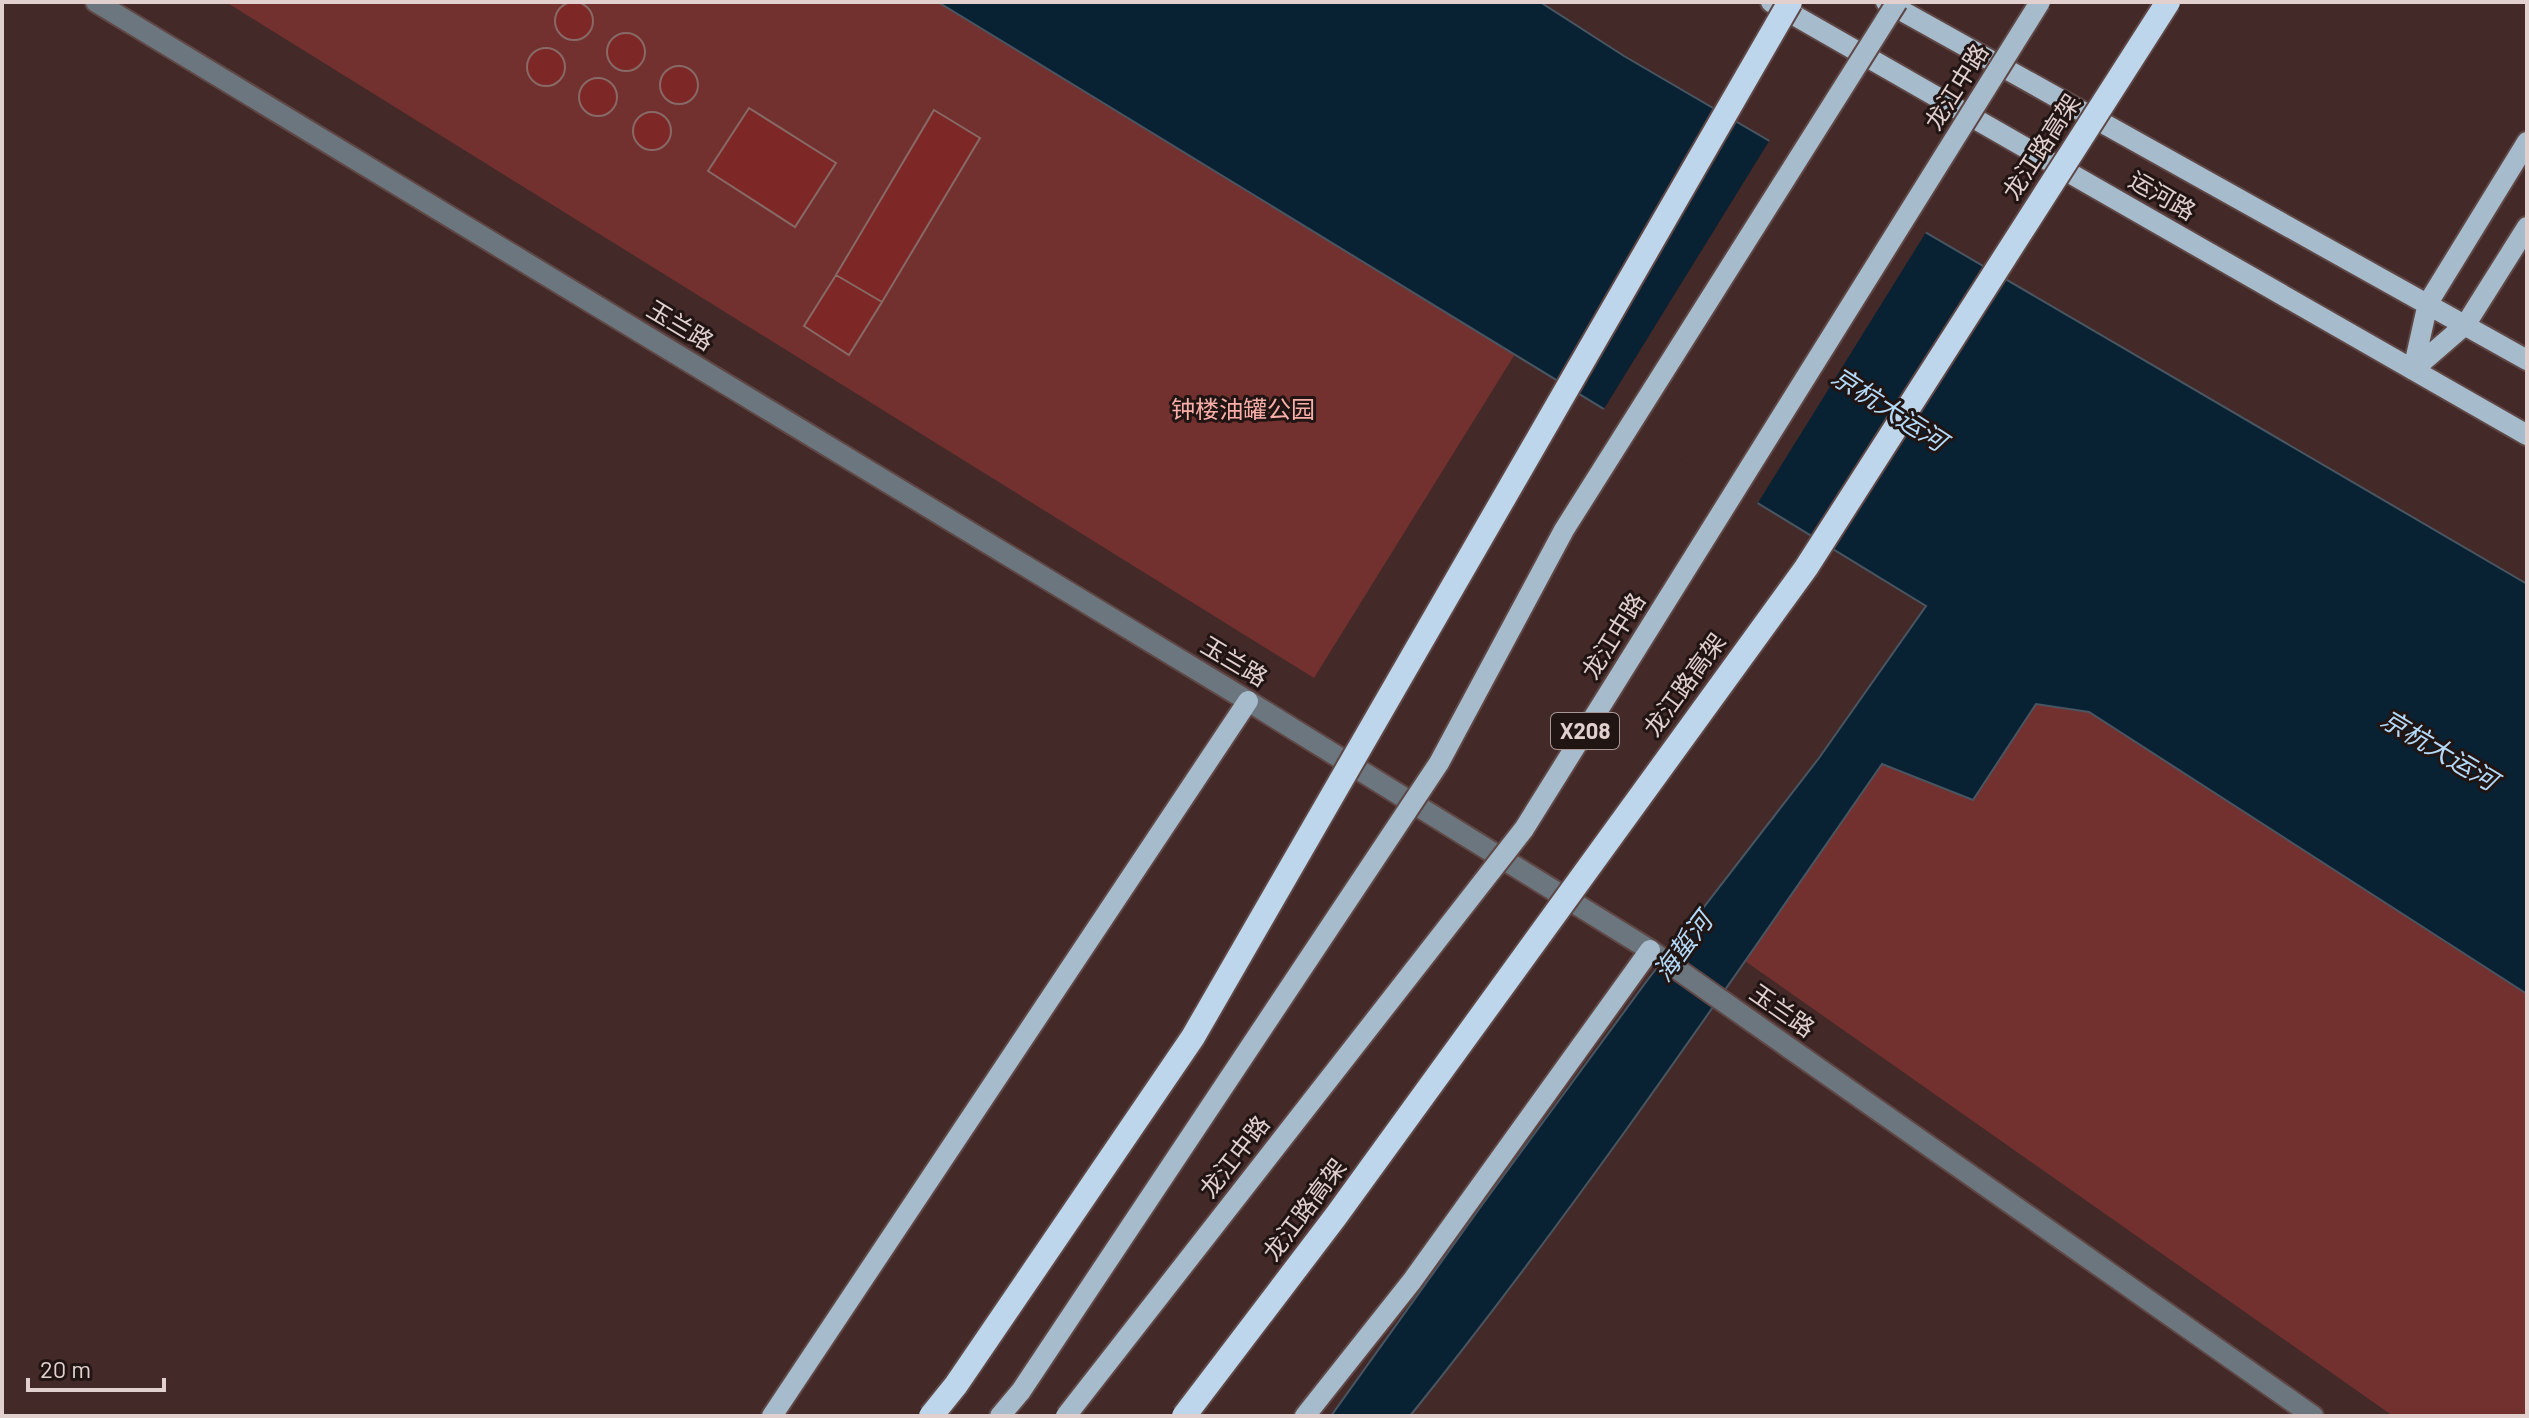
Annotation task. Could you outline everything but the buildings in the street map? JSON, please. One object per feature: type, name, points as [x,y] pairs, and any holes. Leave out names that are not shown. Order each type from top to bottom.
[{"type":"highway","points":[[931,1416],[956,1385],[1193,1037],[1790,2]]},
{"type":"highway","name":"龙江路高架","points":[[1184,1416],[1336,1216],[1806,568],[2168,2]]},
{"type":"main road","name":"运河路","points":[[1771,2],[2527,435]]},
{"type":"main road","name":"运河路","points":[[1886,2],[2527,360]]},
{"type":"main road","name":"龙江中路","points":[[1000,1416],[1021,1391],[1439,763],[1564,530],[1897,2]]},
{"type":"main road","name":"龙江中路","points":[[1066,1416],[1524,829],[2040,2]]},
{"type":"main road","points":[[2413,370],[2428,303],[2527,142]]},
{"type":"main road","points":[[2413,370],[2466,324],[2527,227]]},
{"type":"main road","points":[[772,1416],[1248,701]]},
{"type":"main road","points":[[1305,1416],[1412,1281],[1654,953]]},
{"type":"street","name":"玉兰路","points":[[96,2],[1248,701],[1654,953],[2313,1416]]},
{"type":"green space","name":"钟楼油罐公园","points":[[226,2],[938,2],[1515,354],[1314,678]]},
{"type":"green space","points":[[2036,704],[2089,712],[2527,994],[2527,1416],[2393,1416],[1745,961],[1882,764],[1973,800]]},
{"type":"water","points":[[938,2],[1540,2],[1624,56],[2527,584],[2527,994],[2089,712],[2036,704],[1973,800],[1882,764],[1593,1176],[1410,1416],[1331,1416],[1646,982],[1819,758],[1926,606]]},
{"type":"pier","points":[[1771,138],[1928,229],[1756,506],[1602,412]]},
{"type":"water label","name":"京杭大运河","points":[[1889,409]]},
{"type":"water label","name":"京杭大运河","points":[[2439,750]]},
{"type":"water label","name":"海蜇河","points":[[1683,947]]}]
